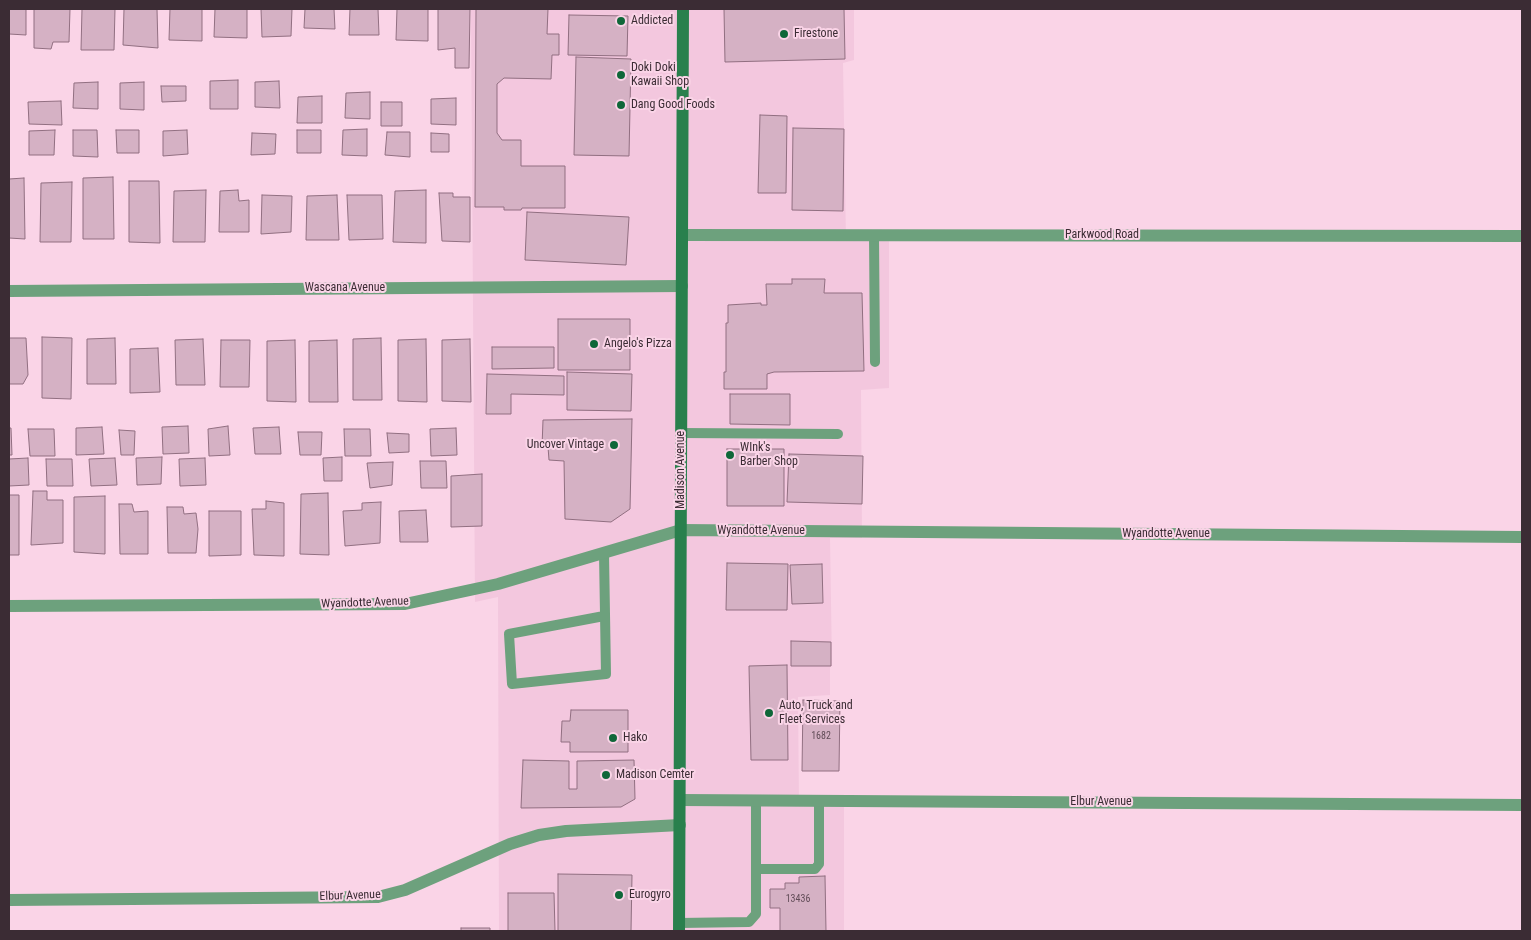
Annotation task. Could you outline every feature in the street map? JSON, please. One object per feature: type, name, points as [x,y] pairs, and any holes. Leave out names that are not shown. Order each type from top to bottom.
[{"type":"main road","name":"Madison Avenue","points":[[679,927],[683,9]]},
{"type":"street","name":"Parkwood Road","points":[[682,235],[1522,236]]},
{"type":"street","name":"Wascana Avenue","points":[[9,291],[682,286]]},
{"type":"street","name":"Wyandotte Avenue","points":[[9,606],[405,604],[498,584],[681,530],[1522,537]]},
{"type":"street","name":"Elbur Avenue","points":[[680,800],[1522,805]]},
{"type":"street","name":"Elbur Avenue","points":[[9,900],[378,897],[405,890],[510,844],[539,835],[566,831],[680,825]]},
{"type":"lane","points":[[874,235],[874,362]]},
{"type":"lane","points":[[682,433],[838,434]]},
{"type":"lane","points":[[604,554],[606,674],[512,684],[509,634],[604,616]]},
{"type":"lane","points":[[679,927],[750,922],[756,914],[756,801]]},
{"type":"lane","points":[[756,869],[815,869],[819,864],[819,801]]},
{"type":"shaded area","points":[[471,9],[854,9],[854,60],[843,63],[846,241],[889,241],[889,388],[861,390],[862,538],[830,538],[832,666],[830,667],[830,695],[798,697],[799,806],[844,807],[844,931],[499,931],[498,597],[475,602]]},
{"type":"building","points":[[9,9],[26,9],[26,35],[9,34]]},
{"type":"building","points":[[34,9],[70,9],[69,42],[53,42],[51,49],[34,48]]},
{"type":"building","points":[[82,9],[115,9],[114,50],[81,50]]},
{"type":"building","points":[[124,9],[157,9],[158,48],[123,45]]},
{"type":"building","points":[[170,9],[202,9],[202,41],[169,40]]},
{"type":"building","points":[[215,9],[247,9],[247,38],[214,37]]},
{"type":"building","points":[[261,9],[292,9],[291,36],[262,37]]},
{"type":"building","points":[[305,9],[334,9],[335,29],[304,28]]},
{"type":"building","points":[[350,9],[378,9],[379,35],[349,35]]},
{"type":"building","points":[[397,9],[428,9],[428,41],[396,40]]},
{"type":"building","points":[[438,9],[470,9],[469,68],[455,68],[455,48],[438,50]]},
{"type":"building","points":[[476,9],[548,9],[547,34],[559,34],[559,55],[552,55],[551,79],[504,78],[497,84],[497,133],[502,140],[521,140],[521,166],[565,166],[565,208],[504,210],[504,207],[475,207]]},
{"type":"building","name":"Firestone","points":[[724,9],[844,9],[845,59],[725,62]]},
{"type":"building","points":[[569,15],[628,16],[627,56],[568,55]]},
{"type":"building","points":[[576,57],[631,59],[629,156],[574,155]]},
{"type":"building","points":[[238,80],[238,109],[210,109],[210,81]]},
{"type":"building","points":[[279,81],[280,108],[255,107],[255,82]]},
{"type":"building","points":[[98,82],[98,109],[73,108],[74,83]]},
{"type":"building","points":[[144,82],[144,110],[120,109],[120,83]]},
{"type":"building","points":[[161,86],[186,86],[186,101],[162,102]]},
{"type":"building","points":[[370,92],[370,119],[345,118],[346,93]]},
{"type":"building","points":[[322,96],[322,123],[297,123],[298,97]]},
{"type":"building","points":[[456,98],[456,125],[431,124],[431,99]]},
{"type":"building","points":[[61,101],[62,125],[29,124],[28,102]]},
{"type":"building","points":[[381,102],[402,102],[402,126],[381,126]]},
{"type":"building","points":[[760,115],[787,116],[786,193],[758,193]]},
{"type":"building","points":[[793,128],[844,129],[843,211],[792,210]]},
{"type":"building","points":[[367,129],[367,156],[342,155],[343,130]]},
{"type":"building","points":[[55,130],[54,155],[29,155],[29,131]]},
{"type":"building","points":[[73,130],[97,130],[98,157],[73,156]]},
{"type":"building","points":[[116,130],[139,130],[139,153],[117,153]]},
{"type":"building","points":[[187,130],[188,154],[163,156],[163,131]]},
{"type":"building","points":[[297,130],[321,130],[321,153],[297,153]]},
{"type":"building","points":[[387,132],[410,132],[410,157],[385,155]]},
{"type":"building","points":[[252,133],[276,134],[275,154],[251,155]]},
{"type":"building","points":[[431,133],[449,134],[449,152],[431,152]]},
{"type":"building","points":[[113,177],[114,239],[83,239],[83,178]]},
{"type":"building","points":[[24,178],[25,239],[9,238],[9,179]]},
{"type":"building","points":[[129,181],[159,181],[160,243],[129,242]]},
{"type":"building","points":[[72,182],[71,242],[40,242],[41,183]]},
{"type":"building","points":[[206,190],[205,242],[173,242],[174,191]]},
{"type":"building","points":[[238,190],[239,201],[249,200],[249,232],[219,232],[220,191]]},
{"type":"building","points":[[426,190],[426,243],[393,242],[395,191]]},
{"type":"building","points":[[439,193],[453,193],[453,197],[470,197],[470,242],[442,241]]},
{"type":"building","points":[[262,195],[292,196],[291,232],[261,234]]},
{"type":"building","points":[[337,195],[339,240],[306,240],[307,196]]},
{"type":"building","points":[[347,195],[382,195],[383,239],[349,240]]},
{"type":"building","points":[[527,212],[629,217],[626,265],[525,260]]},
{"type":"building","points":[[792,279],[825,279],[824,293],[862,293],[864,371],[774,372],[767,374],[767,389],[724,389],[728,305],[761,303],[761,305],[767,305],[766,284],[792,284]]},
{"type":"building","name":"Angelo's Pizza","points":[[558,319],[630,319],[630,370],[558,370]]},
{"type":"building","points":[[42,337],[72,338],[71,399],[42,398]]},
{"type":"building","points":[[9,338],[26,338],[28,375],[23,384],[9,384]]},
{"type":"building","points":[[115,338],[116,384],[87,384],[87,339]]},
{"type":"building","points":[[381,338],[382,400],[353,400],[353,339]]},
{"type":"building","points":[[203,339],[205,385],[176,385],[175,340]]},
{"type":"building","points":[[426,339],[427,402],[398,401],[398,340]]},
{"type":"building","points":[[470,339],[471,402],[442,401],[442,340]]},
{"type":"building","points":[[221,340],[250,340],[249,387],[220,387]]},
{"type":"building","points":[[295,340],[296,402],[267,401],[267,341]]},
{"type":"building","points":[[337,340],[338,402],[309,402],[309,341]]},
{"type":"building","points":[[492,347],[554,347],[554,368],[492,369]]},
{"type":"building","points":[[158,348],[160,392],[130,393],[130,349]]},
{"type":"building","points":[[567,372],[632,374],[631,411],[567,410]]},
{"type":"building","points":[[487,374],[564,376],[564,395],[511,394],[511,414],[486,414]]},
{"type":"building","points":[[730,394],[790,394],[790,425],[730,424]]},
{"type":"building","points":[[632,419],[630,509],[611,522],[565,519],[564,461],[549,460],[548,447],[542,447],[543,420]]},
{"type":"building","points":[[188,426],[189,453],[163,454],[162,427]]},
{"type":"building","points":[[228,426],[230,455],[209,456],[208,429]]},
{"type":"building","points":[[102,427],[104,454],[76,455],[76,428]]},
{"type":"building","points":[[279,427],[281,454],[255,454],[253,428]]},
{"type":"building","points":[[9,428],[11,428],[12,455],[9,455]]},
{"type":"building","points":[[456,428],[457,455],[431,456],[430,429]]},
{"type":"building","points":[[28,429],[54,429],[55,456],[30,456]]},
{"type":"building","points":[[344,429],[370,429],[371,456],[345,456]]},
{"type":"building","points":[[119,430],[135,431],[134,455],[121,455]]},
{"type":"building","points":[[298,432],[322,432],[321,455],[300,455]]},
{"type":"building","points":[[387,433],[409,434],[409,452],[389,453]]},
{"type":"building","points":[[727,449],[784,449],[784,506],[727,506]]},
{"type":"building","points":[[789,454],[863,456],[862,504],[787,502]]},
{"type":"building","points":[[162,457],[161,484],[137,485],[136,458]]},
{"type":"building","points":[[342,457],[342,481],[324,481],[323,458]]},
{"type":"building","points":[[28,458],[29,485],[9,486],[9,459]]},
{"type":"building","points":[[115,458],[117,485],[91,486],[89,459]]},
{"type":"building","points":[[205,458],[206,485],[180,486],[179,459]]},
{"type":"building","points":[[46,459],[72,459],[73,486],[47,486]]},
{"type":"building","points":[[420,461],[446,461],[447,488],[421,488]]},
{"type":"building","points":[[393,462],[392,485],[370,488],[367,463]]},
{"type":"building","points":[[482,474],[482,526],[451,527],[451,476]]},
{"type":"building","points":[[33,491],[47,491],[47,500],[63,500],[63,543],[31,545]]},
{"type":"building","points":[[328,493],[329,555],[300,554],[301,494]]},
{"type":"building","points":[[9,495],[19,495],[19,555],[9,555]]},
{"type":"building","points":[[105,496],[105,554],[74,552],[74,497]]},
{"type":"building","points":[[266,501],[284,503],[284,556],[254,555],[252,509],[266,509]]},
{"type":"building","points":[[381,502],[380,543],[345,546],[343,511],[362,510],[362,503]]},
{"type":"building","points":[[119,504],[132,504],[134,512],[148,511],[148,554],[120,554]]},
{"type":"building","points":[[167,507],[183,507],[184,514],[196,513],[198,529],[196,553],[168,553]]},
{"type":"building","points":[[426,510],[428,542],[400,542],[399,511]]},
{"type":"building","points":[[209,511],[241,511],[241,555],[209,556]]},
{"type":"building","points":[[727,563],[788,564],[787,610],[726,610]]},
{"type":"building","points":[[822,564],[823,603],[792,604],[790,565]]},
{"type":"building","points":[[791,641],[831,642],[831,666],[791,666]]},
{"type":"building","name":"Auto, Truck and Fleet Services","points":[[787,665],[788,760],[751,760],[749,666]]},
{"type":"building","points":[[803,700],[840,701],[839,771],[802,771]]},
{"type":"building","points":[[571,710],[628,710],[628,752],[570,752],[570,742],[561,742],[562,721],[570,721]]},
{"type":"building","name":"Madison Cemter","points":[[523,760],[569,761],[569,789],[577,789],[577,761],[634,760],[635,799],[621,807],[521,808]]},
{"type":"building","points":[[558,874],[632,875],[631,931],[558,931]]},
{"type":"building","points":[[825,876],[826,931],[780,931],[780,908],[770,908],[770,889],[785,889],[785,883],[799,883],[799,877]]},
{"type":"building","points":[[508,893],[554,893],[555,931],[508,931]]},
{"type":"building","points":[[461,928],[490,928],[490,931],[461,931]]},
{"type":"place","name":"Addicted","points":[[621,21]]},
{"type":"place","name":"Firestone","points":[[784,34]]},
{"type":"place","name":"Doki Doki Kawaii Shop","points":[[621,75]]},
{"type":"place","name":"Dang Good Foods","points":[[621,105]]},
{"type":"place","name":"Angelo's Pizza","points":[[594,344]]},
{"type":"place","name":"Uncover Vintage","points":[[614,445]]},
{"type":"place","name":"WInk's Barber Shop","points":[[730,455]]},
{"type":"place","name":"Auto, Truck and Fleet Services","points":[[769,713]]},
{"type":"place","name":"Hako","points":[[613,738]]},
{"type":"place","name":"Madison Cemter","points":[[606,775]]},
{"type":"place","name":"Eurogyro","points":[[619,895]]}]
